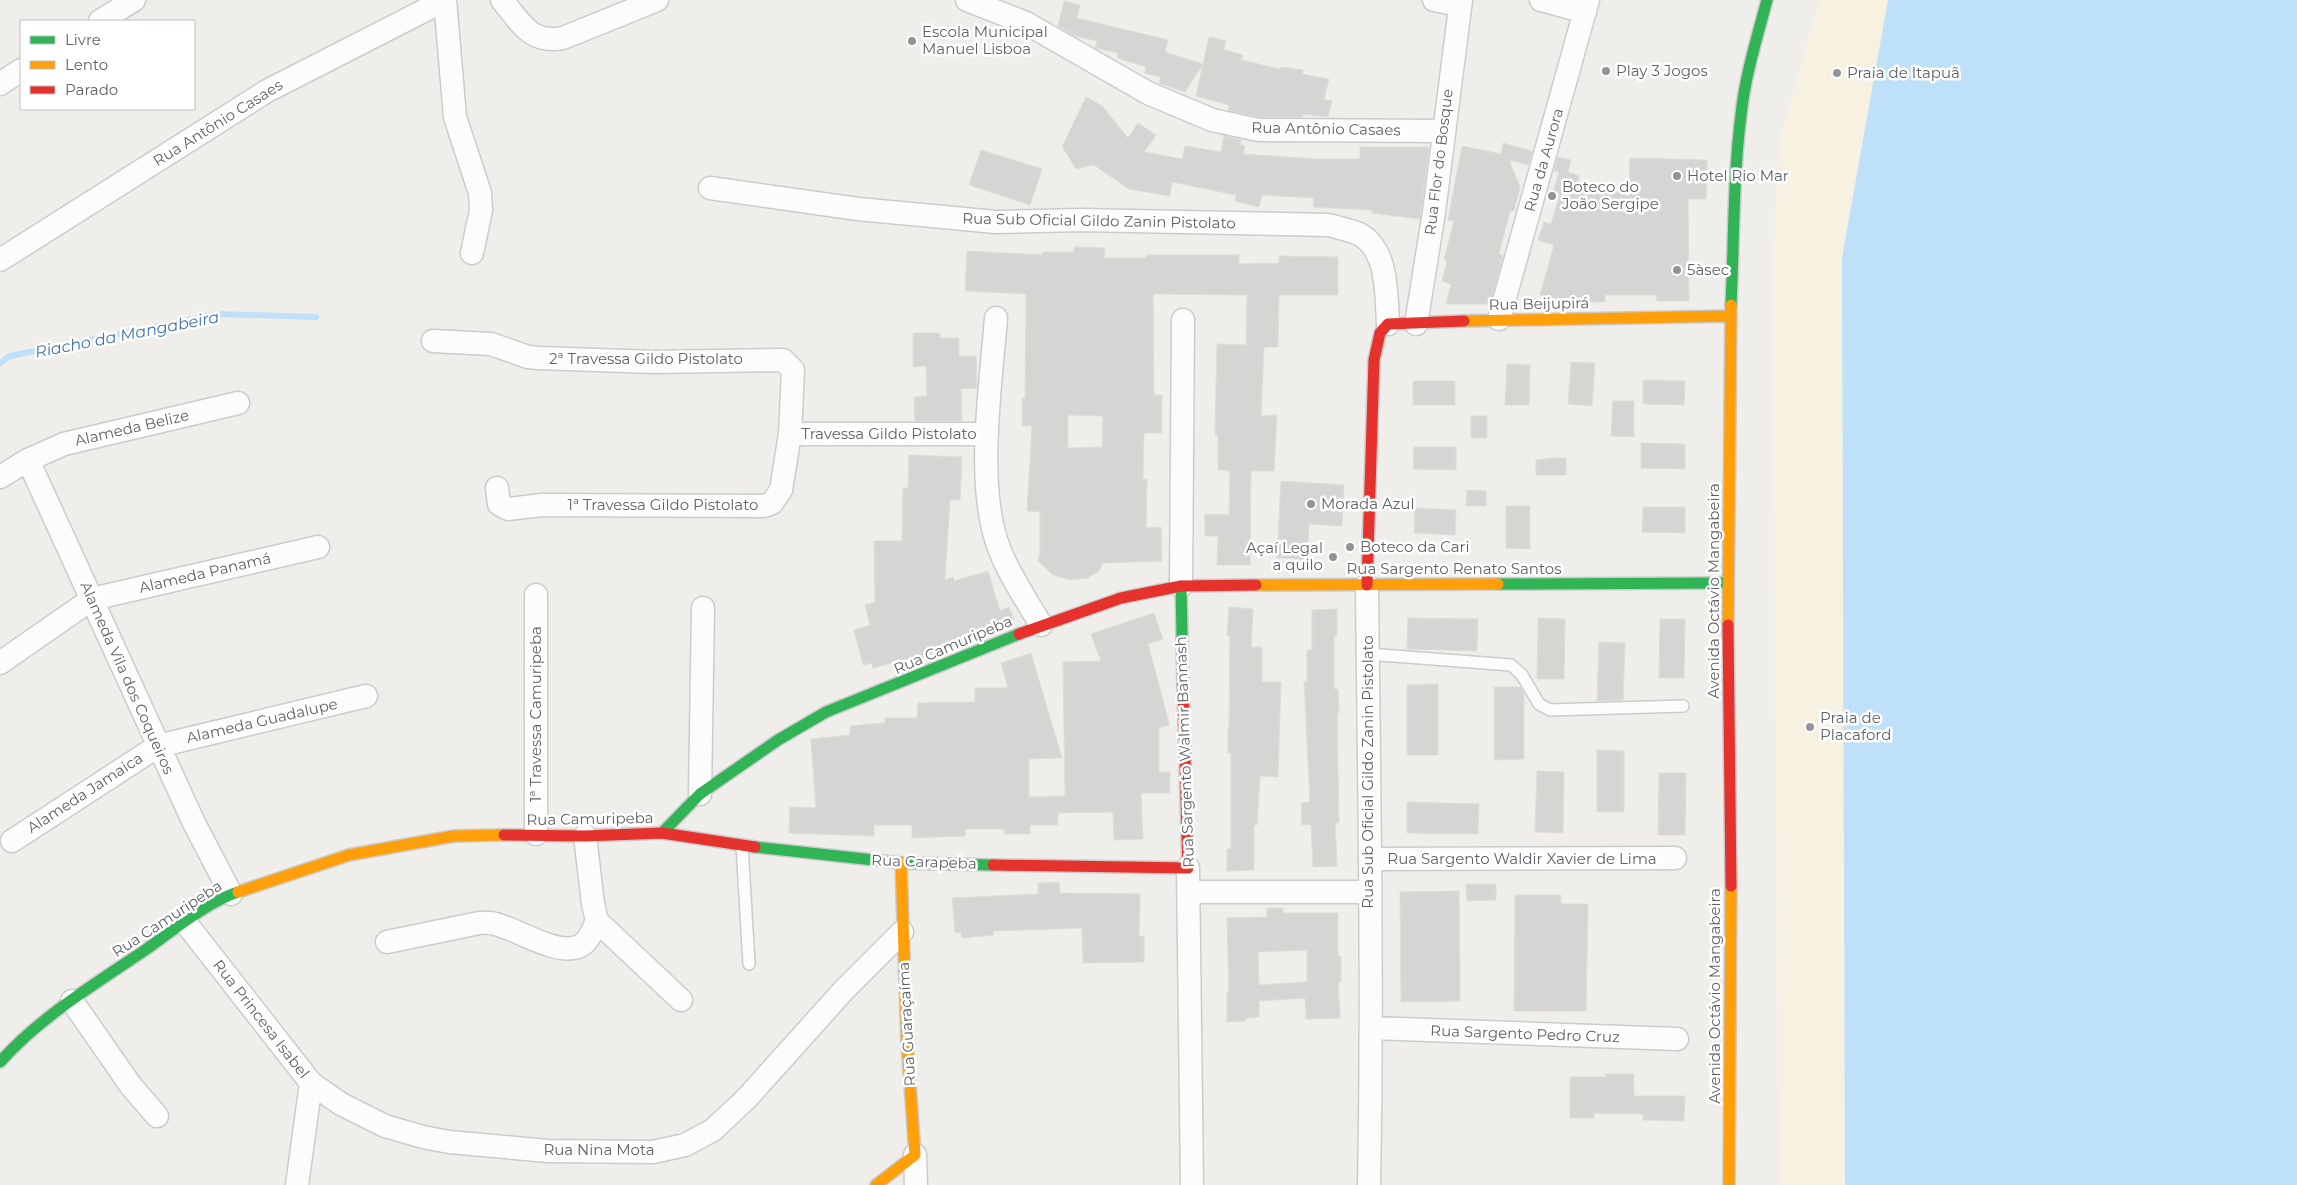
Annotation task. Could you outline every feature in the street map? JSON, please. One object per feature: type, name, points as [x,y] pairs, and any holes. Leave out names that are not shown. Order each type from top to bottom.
[{"type":"main road","name":"Avenida Octávio Mangabeira","points":[[1730,1185],[1731,857],[1727,583],[1730,316],[1737,153],[1741,113],[1767,0]]},
{"type":"main road","name":"Rua Beijupirá","points":[[1388,324],[1499,319],[1730,316]]},
{"type":"main road","name":"Rua Sub Oficial Gildo Zanin Pistolato","points":[[1367,585],[1374,360],[1380,333],[1388,324]]},
{"type":"main road","name":"Rua Sargento Renato Santos","points":[[1181,586],[1727,583]]},
{"type":"main road","name":"Rua Camuripeba","points":[[0,1062],[19,1041],[72,1001],[185,922],[231,894],[349,855],[454,836],[536,834],[585,836],[662,833],[700,794],[778,740],[826,712],[920,676],[1041,625],[1121,598],[1181,586]]},
{"type":"main road","name":"Rua Sargento Walmir Bannash","points":[[1181,586],[1188,868]]},
{"type":"main road","name":"Rua Carapeba","points":[[662,833],[742,845],[901,863],[1188,868]]},
{"type":"main road","name":"Rua Guaraçaíma","points":[[901,863],[902,932],[915,1155]]},
{"type":"main road","points":[[876,1185],[915,1155]]},
{"type":"street","points":[[102,20],[134,0]]},
{"type":"street","points":[[445,0],[455,117],[480,193],[481,210],[472,253]]},
{"type":"street","name":"Rua Antônio Casaes","points":[[0,260],[267,91],[445,0]]},
{"type":"street","points":[[502,0],[528,31],[539,39],[548,40],[563,38],[657,0]]},
{"type":"street","name":"Rua Antônio Casaes","points":[[967,0],[1026,23],[1148,94],[1212,120],[1259,130],[1444,131]]},
{"type":"street","points":[[1434,0],[1460,3]]},
{"type":"street","points":[[1541,0],[1586,6]]},
{"type":"street","name":"Rua Flor do Bosque","points":[[1416,324],[1434,212],[1460,3]]},
{"type":"street","name":"Rua da Aurora","points":[[1499,319],[1586,6]]},
{"type":"street","points":[[0,84],[20,71]]},
{"type":"street","name":"Rua Sub Oficial Gildo Zanin Pistolato","points":[[710,188],[858,209],[996,222],[1081,220],[1329,225],[1361,235],[1372,246],[1380,259],[1388,324]]},
{"type":"street","points":[[996,318],[987,434],[990,518],[999,549],[1041,625]]},
{"type":"street","name":"Rua Sargento Walmir Bannash","points":[[1181,586],[1183,320]]},
{"type":"street","name":"2ª Travessa Gildo Pistolato","points":[[433,341],[491,344],[528,357],[539,358],[655,362],[783,360],[793,370],[790,434]]},
{"type":"street","name":"Alameda Belize","points":[[0,477],[28,460],[64,444],[238,403]]},
{"type":"street","name":"Travessa Gildo Pistolato","points":[[790,434],[987,434]]},
{"type":"street","name":"1ª Travessa Gildo Pistolato","points":[[497,488],[499,504],[502,508],[508,509],[542,505],[764,506],[772,503],[781,490],[790,434]]},
{"type":"street","name":"Alameda Vila dos Coqueiros","points":[[28,460],[194,823],[231,894]]},
{"type":"street","name":"Alameda Panamá","points":[[92,599],[318,547]]},
{"type":"street","name":"Rua Sub Oficial Gildo Zanin Pistolato","points":[[1367,585],[1372,1028],[1369,1185]]},
{"type":"street","name":"1ª Travessa Camuripeba","points":[[536,595],[536,834]]},
{"type":"street","points":[[0,663],[92,599]]},
{"type":"street","points":[[700,794],[703,608]]},
{"type":"street","name":"Alameda Guadalupe","points":[[158,746],[366,696]]},
{"type":"street","name":"Alameda Jamaica","points":[[12,840],[158,746]]},
{"type":"street","points":[[585,836],[593,904],[597,921],[681,1000]]},
{"type":"street","name":"Rua Sargento Waldir Xavier de Lima","points":[[1370,859],[1675,858]]},
{"type":"street","name":"Rua Sargento Walmir Bannash","points":[[1188,868],[1192,1185]]},
{"type":"street","points":[[1189,892],[1369,892]]},
{"type":"street","points":[[387,942],[479,923],[493,923],[552,946],[570,948],[581,946],[588,939],[597,921]]},
{"type":"street","name":"Rua Princesa Isabel","points":[[185,922],[311,1083],[297,1185]]},
{"type":"street","name":"Rua Nina Mota","points":[[311,1083],[341,1104],[385,1126],[449,1142],[548,1151],[653,1152],[686,1145],[713,1130],[747,1098],[843,991],[902,932]]},
{"type":"street","points":[[72,1001],[131,1086],[157,1116]]},
{"type":"street","name":"Rua Sargento Pedro Cruz","points":[[1372,1028],[1677,1039]]},
{"type":"street","name":"Rua Guaraçaíma","points":[[915,1155],[916,1185]]},
{"type":"lane","points":[[1368,654],[1511,665],[1522,675],[1539,704],[1550,710],[1683,706]]},
{"type":"lane","points":[[742,845],[749,964]]},
{"type":"sand","name":"Praia de Placaford","points":[[1819,0],[1888,0],[1842,258],[1845,1185],[1778,1185],[1773,270],[1778,147]]},
{"type":"water","points":[[1888,0],[2297,0],[2297,1185],[1845,1185],[1842,258]]},
{"type":"building","points":[[1064,1],[1080,5],[1077,18],[1168,40],[1165,52],[1203,64],[1185,92],[1159,83],[1161,77],[1145,73],[1146,67],[1117,58],[1118,53],[1095,48],[1097,41],[1075,36],[1058,26]]},
{"type":"building","points":[[1209,37],[1226,41],[1224,50],[1243,55],[1241,60],[1280,69],[1281,67],[1303,70],[1302,74],[1329,79],[1324,99],[1332,101],[1328,117],[1303,114],[1302,117],[1260,117],[1228,110],[1229,105],[1196,96]]},
{"type":"building","points":[[1086,97],[1102,106],[1128,138],[1138,123],[1156,135],[1144,152],[1182,159],[1185,146],[1221,152],[1224,136],[1241,140],[1240,145],[1245,146],[1243,154],[1316,159],[1360,159],[1360,147],[1429,147],[1420,219],[1372,213],[1372,210],[1313,207],[1314,198],[1262,195],[1259,207],[1235,201],[1236,195],[1172,182],[1170,196],[1129,189],[1094,165],[1076,169],[1063,148]]},
{"type":"building","points":[[1503,143],[1532,151],[1528,165],[1509,160],[1520,187],[1514,211],[1510,211],[1499,254],[1503,255],[1490,304],[1446,304],[1451,284],[1442,281],[1447,261],[1444,260],[1454,221],[1448,220],[1462,146],[1501,154]]},
{"type":"building","points":[[981,150],[1042,169],[1030,205],[969,185]]},
{"type":"building","points":[[1558,157],[1571,160],[1568,172],[1579,176],[1578,181],[1629,196],[1630,158],[1707,160],[1706,199],[1688,199],[1689,301],[1657,301],[1656,295],[1605,295],[1605,302],[1568,302],[1540,295],[1554,245],[1538,240],[1544,222],[1551,224],[1560,194],[1553,192],[1559,172],[1554,171]]},
{"type":"building","points":[[1074,247],[1105,248],[1104,258],[1146,258],[1146,255],[1239,255],[1239,264],[1279,263],[1279,256],[1338,257],[1338,295],[1279,295],[1278,347],[1264,347],[1261,416],[1277,415],[1274,471],[1251,471],[1250,565],[1217,565],[1218,536],[1205,536],[1205,514],[1229,515],[1230,471],[1218,470],[1218,435],[1215,435],[1217,344],[1246,345],[1247,295],[1153,294],[1154,395],[1162,395],[1162,433],[1144,433],[1143,479],[1147,479],[1146,528],[1161,527],[1162,561],[1103,563],[1099,571],[1088,578],[1071,580],[1053,575],[1038,561],[1040,553],[1040,512],[1027,511],[1032,426],[1022,426],[1022,398],[1025,398],[1026,294],[965,291],[967,251],[1042,255],[1042,252],[1074,252]],"holes":[[[1068,415],[1103,416],[1102,447],[1068,448]]]},
{"type":"building","points":[[913,333],[940,333],[940,338],[959,338],[959,356],[976,356],[977,388],[961,389],[962,421],[915,421],[914,397],[927,396],[926,366],[913,367]]},
{"type":"building","points":[[1571,362],[1595,363],[1592,406],[1568,404]]},
{"type":"building","points":[[1507,364],[1530,365],[1529,405],[1505,405]]},
{"type":"building","points":[[1643,380],[1685,381],[1684,405],[1643,404]]},
{"type":"building","points":[[1413,381],[1455,381],[1455,405],[1413,405]]},
{"type":"building","points":[[1613,401],[1634,401],[1634,437],[1611,436]]},
{"type":"building","points":[[1471,416],[1487,416],[1487,438],[1471,438]]},
{"type":"building","points":[[1641,443],[1685,444],[1685,469],[1641,468]]},
{"type":"building","points":[[1414,447],[1456,447],[1456,470],[1413,469]]},
{"type":"building","points":[[909,455],[962,457],[960,500],[950,500],[945,580],[953,577],[954,581],[988,571],[1000,611],[1009,607],[1014,619],[912,662],[911,658],[873,668],[872,663],[863,665],[854,630],[870,625],[865,605],[875,602],[874,541],[902,541],[903,488],[908,488]]},
{"type":"building","points":[[1566,458],[1566,475],[1536,475],[1536,460]]},
{"type":"building","name":"Morada Azul","points":[[1281,481],[1344,485],[1342,526],[1309,524],[1307,560],[1277,558]]},
{"type":"building","points":[[1467,490],[1486,491],[1486,506],[1466,506]]},
{"type":"building","points":[[1506,506],[1530,506],[1530,549],[1506,548]]},
{"type":"building","points":[[1643,507],[1685,507],[1685,533],[1642,532]]},
{"type":"building","points":[[1415,508],[1456,510],[1455,535],[1414,533]]},
{"type":"building","points":[[1229,607],[1253,609],[1251,647],[1262,647],[1262,682],[1281,682],[1278,777],[1260,776],[1257,825],[1254,825],[1254,870],[1227,871],[1227,849],[1231,849],[1231,753],[1228,753],[1230,636],[1227,636]]},
{"type":"building","points":[[1337,609],[1337,636],[1334,636],[1334,689],[1338,689],[1339,713],[1337,713],[1339,823],[1335,823],[1337,866],[1313,867],[1311,824],[1302,825],[1301,803],[1310,802],[1304,682],[1307,682],[1307,650],[1312,650],[1312,610]]},
{"type":"building","points":[[1154,613],[1163,639],[1148,644],[1169,723],[1169,725],[1159,728],[1159,772],[1170,772],[1170,793],[1141,793],[1143,839],[1114,840],[1113,812],[1058,813],[1058,825],[1030,825],[1030,834],[1004,834],[1004,829],[966,829],[965,836],[912,838],[912,825],[874,825],[874,836],[789,833],[790,807],[816,808],[811,739],[850,735],[850,726],[885,723],[885,718],[917,718],[918,703],[975,702],[975,688],[1008,688],[1001,663],[1031,653],[1062,758],[1029,759],[1029,797],[1065,796],[1063,662],[1101,661],[1091,634]]},
{"type":"building","points":[[1408,618],[1478,619],[1477,651],[1407,649]]},
{"type":"building","points":[[1538,618],[1565,619],[1564,679],[1537,679]]},
{"type":"building","points":[[1660,619],[1685,619],[1684,678],[1659,678]]},
{"type":"building","points":[[1599,642],[1625,643],[1623,700],[1597,701]]},
{"type":"building","points":[[1438,684],[1438,755],[1407,755],[1407,685]]},
{"type":"building","points":[[1494,687],[1520,687],[1524,694],[1524,759],[1494,760]]},
{"type":"building","points":[[1597,750],[1624,751],[1624,812],[1597,812]]},
{"type":"building","points":[[1537,771],[1564,772],[1563,833],[1535,832]]},
{"type":"building","points":[[1659,773],[1686,773],[1685,835],[1658,835]]},
{"type":"building","points":[[1407,802],[1479,804],[1478,834],[1407,833]]},
{"type":"building","points":[[1059,882],[1060,893],[1140,894],[1139,936],[1144,936],[1144,962],[1083,963],[1082,928],[993,931],[994,935],[962,938],[961,932],[955,933],[952,898],[1038,894],[1038,883]]},
{"type":"building","points":[[1466,884],[1496,884],[1496,900],[1467,901]]},
{"type":"building","points":[[1459,891],[1460,1001],[1401,1002],[1400,892]]},
{"type":"building","points":[[1515,895],[1561,895],[1561,904],[1588,904],[1586,1011],[1514,1011]]},
{"type":"building","points":[[1267,908],[1283,908],[1283,913],[1338,913],[1338,956],[1341,956],[1341,982],[1338,982],[1340,1018],[1306,1019],[1305,998],[1259,1001],[1259,1017],[1246,1018],[1246,1021],[1227,1022],[1227,992],[1229,992],[1227,918],[1267,917]],"holes":[[[1307,950],[1307,982],[1259,985],[1258,952]]]},
{"type":"building","points":[[1606,1074],[1634,1074],[1634,1096],[1685,1096],[1684,1121],[1643,1120],[1643,1114],[1594,1113],[1594,1118],[1570,1118],[1570,1077],[1606,1077]]},
{"type":"waterway","name":"Riacho da Mangabeira","points":[[0,363],[10,356],[218,314],[316,317]]},
{"type":"traffic: fast","points":[[1731,305],[1738,139],[1748,71],[1767,0]]},
{"type":"traffic: fast","points":[[1498,584],[1727,583]]},
{"type":"traffic: fast","points":[[1181,586],[1183,684]]},
{"type":"traffic: fast","points":[[662,833],[700,794],[778,740],[826,712],[1019,634]]},
{"type":"traffic: fast","points":[[755,847],[901,863],[993,865]]},
{"type":"traffic: fast","points":[[0,1062],[33,1030],[70,1001],[215,902],[238,892]]},
{"type":"traffic: slow","points":[[1728,625],[1731,305]]},
{"type":"traffic: slow","points":[[1464,321],[1731,316]]},
{"type":"traffic: slow","points":[[1256,585],[1498,584]]},
{"type":"traffic: slow","points":[[238,892],[349,855],[454,836],[504,835]]},
{"type":"traffic: slow","points":[[876,1185],[915,1155],[907,1042],[901,863]]},
{"type":"traffic: slow","points":[[1729,1185],[1731,886]]},
{"type":"traffic: jam","points":[[1367,585],[1374,360],[1380,333],[1388,324],[1464,321]]},
{"type":"traffic: jam","points":[[1019,634],[1121,598],[1181,586],[1256,585]]},
{"type":"traffic: jam","points":[[1728,625],[1731,886]]},
{"type":"traffic: jam","points":[[993,865],[1188,868],[1183,684]]},
{"type":"traffic: jam","points":[[504,835],[585,836],[662,833],[755,847]]},
{"type":"place","name":"Escola Municipal Manuel Lisboa","points":[[912,41]]},
{"type":"place","name":"Play 3 Jogos","points":[[1606,71]]},
{"type":"place","name":"Praia de Itapuã","points":[[1837,73]]},
{"type":"place","name":"Hotel Rio Mar","points":[[1677,176]]},
{"type":"place","name":"Boteco do João Sergipe","points":[[1552,196]]},
{"type":"place","name":"5àsec","points":[[1677,270]]},
{"type":"place","name":"Morada Azul","points":[[1311,504]]},
{"type":"place","name":"Boteco da Cari","points":[[1350,547]]},
{"type":"place","name":"Açaí Legal a quilo","points":[[1333,557]]},
{"type":"place","name":"Praia de Placaford","points":[[1810,727]]}]
